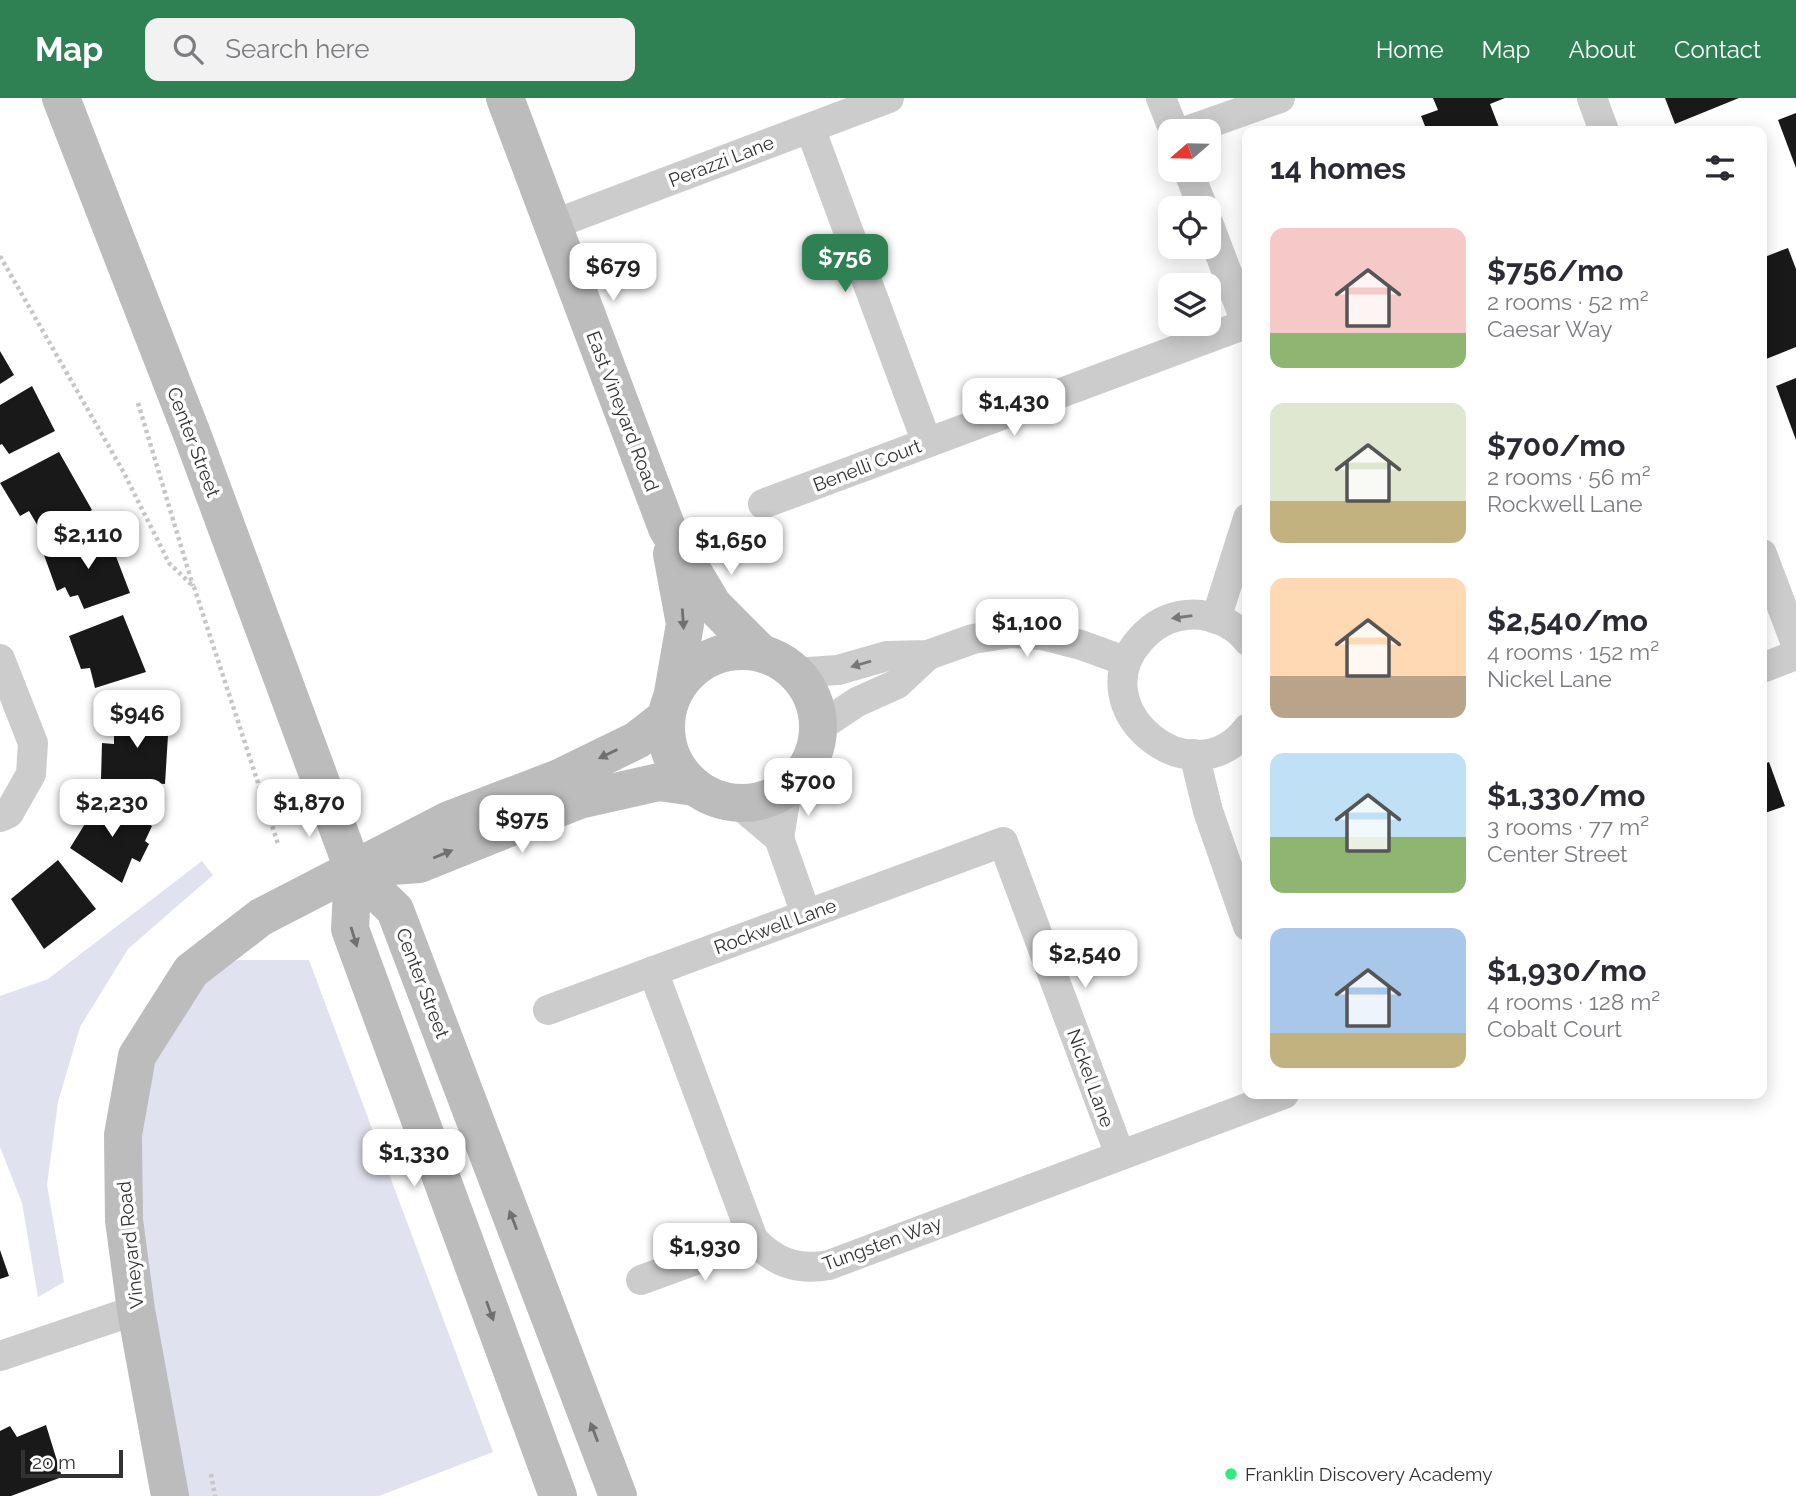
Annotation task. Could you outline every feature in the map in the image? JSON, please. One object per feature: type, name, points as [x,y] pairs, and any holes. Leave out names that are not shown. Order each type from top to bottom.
[{"type":"street","name":"Center Street","points":[[61,98],[192,434],[353,869],[395,910],[618,1496]]},
{"type":"street","name":"East Vineyard Road","points":[[505,98],[667,528],[713,605],[761,653]]},
{"type":"street","name":"Perazzi Lane","points":[[552,225],[889,98]]},
{"type":"street","points":[[1161,98],[1169,119]]},
{"type":"street","points":[[1221,119],[1280,98]]},
{"type":"street","points":[[1592,98],[1602,126]]},
{"type":"street","points":[[810,128],[927,443]]},
{"type":"street","points":[[1221,257],[1242,313]]},
{"type":"street","name":"Benelli Court","points":[[763,504],[1242,328]]},
{"type":"street","name":"East Vineyard Road","points":[[667,528],[685,624],[669,705]]},
{"type":"street","points":[[1216,619],[1242,537]]},
{"type":"street","points":[[1767,567],[1796,645]]},
{"type":"street","points":[[1242,636],[1227,623],[1208,616],[1187,615],[1167,619],[1149,630],[1125,661],[1124,685],[1127,706],[1136,725],[1151,740],[1169,750],[1194,754],[1210,753],[1229,745],[1242,733]]},
{"type":"street","points":[[793,673],[838,670],[887,656],[928,655],[972,639],[1011,633],[1042,635],[1081,645],[1125,661]]},
{"type":"street","points":[[735,651],[761,653],[785,664],[793,673],[803,682],[814,704],[818,728],[814,752],[803,774],[787,789],[763,801],[739,804],[715,799],[694,787],[676,768],[667,744],[669,705],[688,672],[710,657],[735,651]]},
{"type":"street","points":[[818,728],[857,702],[897,684],[928,655]]},
{"type":"street","points":[[1767,666],[1796,655]]},
{"type":"street","points":[[0,659],[33,743],[31,774],[9,813],[0,817]]},
{"type":"street","name":"Vineyard Road","points":[[170,1496],[136,1310],[124,1220],[123,1135],[137,1056],[191,971],[261,917],[449,820],[582,767],[637,740],[669,705]]},
{"type":"street","points":[[1194,754],[1208,811],[1242,909]]},
{"type":"street","points":[[558,1496],[350,929],[353,869],[419,864],[579,800],[659,782],[694,787]]},
{"type":"street","points":[[787,789],[779,838],[806,914]]},
{"type":"street","points":[[739,804],[779,838]]},
{"type":"street","name":"Rockwell Lane","points":[[548,1010],[1003,842]]},
{"type":"street","name":"Nickel Lane","points":[[1003,842],[1119,1155]]},
{"type":"street","points":[[641,1280],[753,1239],[653,971]]},
{"type":"street","name":"Tungsten Way","points":[[753,1239],[775,1259],[787,1264],[814,1268],[829,1265],[1270,1099]]},
{"type":"street","points":[[0,1356],[136,1310]]},
{"type":"path","points":[[0,256],[124,473],[169,564],[194,587],[278,844]]},
{"type":"path","points":[[211,1474],[215,1496]]},
{"type":"shaded area","points":[[202,861],[213,875],[128,949],[80,1027],[58,1102],[47,1185],[64,1282],[38,1297],[22,1203],[0,1147],[0,996],[48,979]]},
{"type":"shaded area","points":[[239,960],[309,960],[493,1452],[379,1496],[170,1496],[123,1135],[191,971]]},
{"type":"building","points":[[1433,98],[1505,98],[1490,104],[1498,126],[1425,126],[1421,116],[1438,110]]},
{"type":"building","points":[[1665,98],[1739,98],[1675,124]]},
{"type":"building","points":[[1796,113],[1796,168],[1778,120]]},
{"type":"building","points":[[1788,248],[1796,269],[1796,347],[1767,359],[1767,256]]},
{"type":"building","points":[[0,351],[14,375],[0,384]]},
{"type":"building","points":[[1796,378],[1796,440],[1776,386]]},
{"type":"building","points":[[32,386],[55,431],[9,454],[2,444],[0,445],[0,405]]},
{"type":"building","points":[[59,452],[92,510],[45,538],[29,511],[20,516],[0,483]]},
{"type":"building","points":[[107,533],[130,593],[84,609],[78,595],[70,597],[65,587],[57,591],[44,555]]},
{"type":"building","points":[[123,615],[146,672],[95,688],[90,668],[81,669],[69,636]]},
{"type":"building","points":[[114,713],[169,719],[165,784],[101,779],[102,743],[114,744]]},
{"type":"building","points":[[1769,762],[1785,806],[1767,812]]},
{"type":"building","points":[[101,798],[152,826],[145,841],[149,844],[140,862],[132,858],[122,883],[70,848]]},
{"type":"building","points":[[58,860],[96,909],[44,949],[11,899]]},
{"type":"building","points":[[0,1250],[9,1276],[0,1279]]},
{"type":"building","points":[[46,1425],[62,1477],[11,1496],[0,1496],[0,1431],[10,1426],[17,1437]]},
{"type":"place","name":"Franklin Discovery Academy","points":[[1231,1474]]}]
